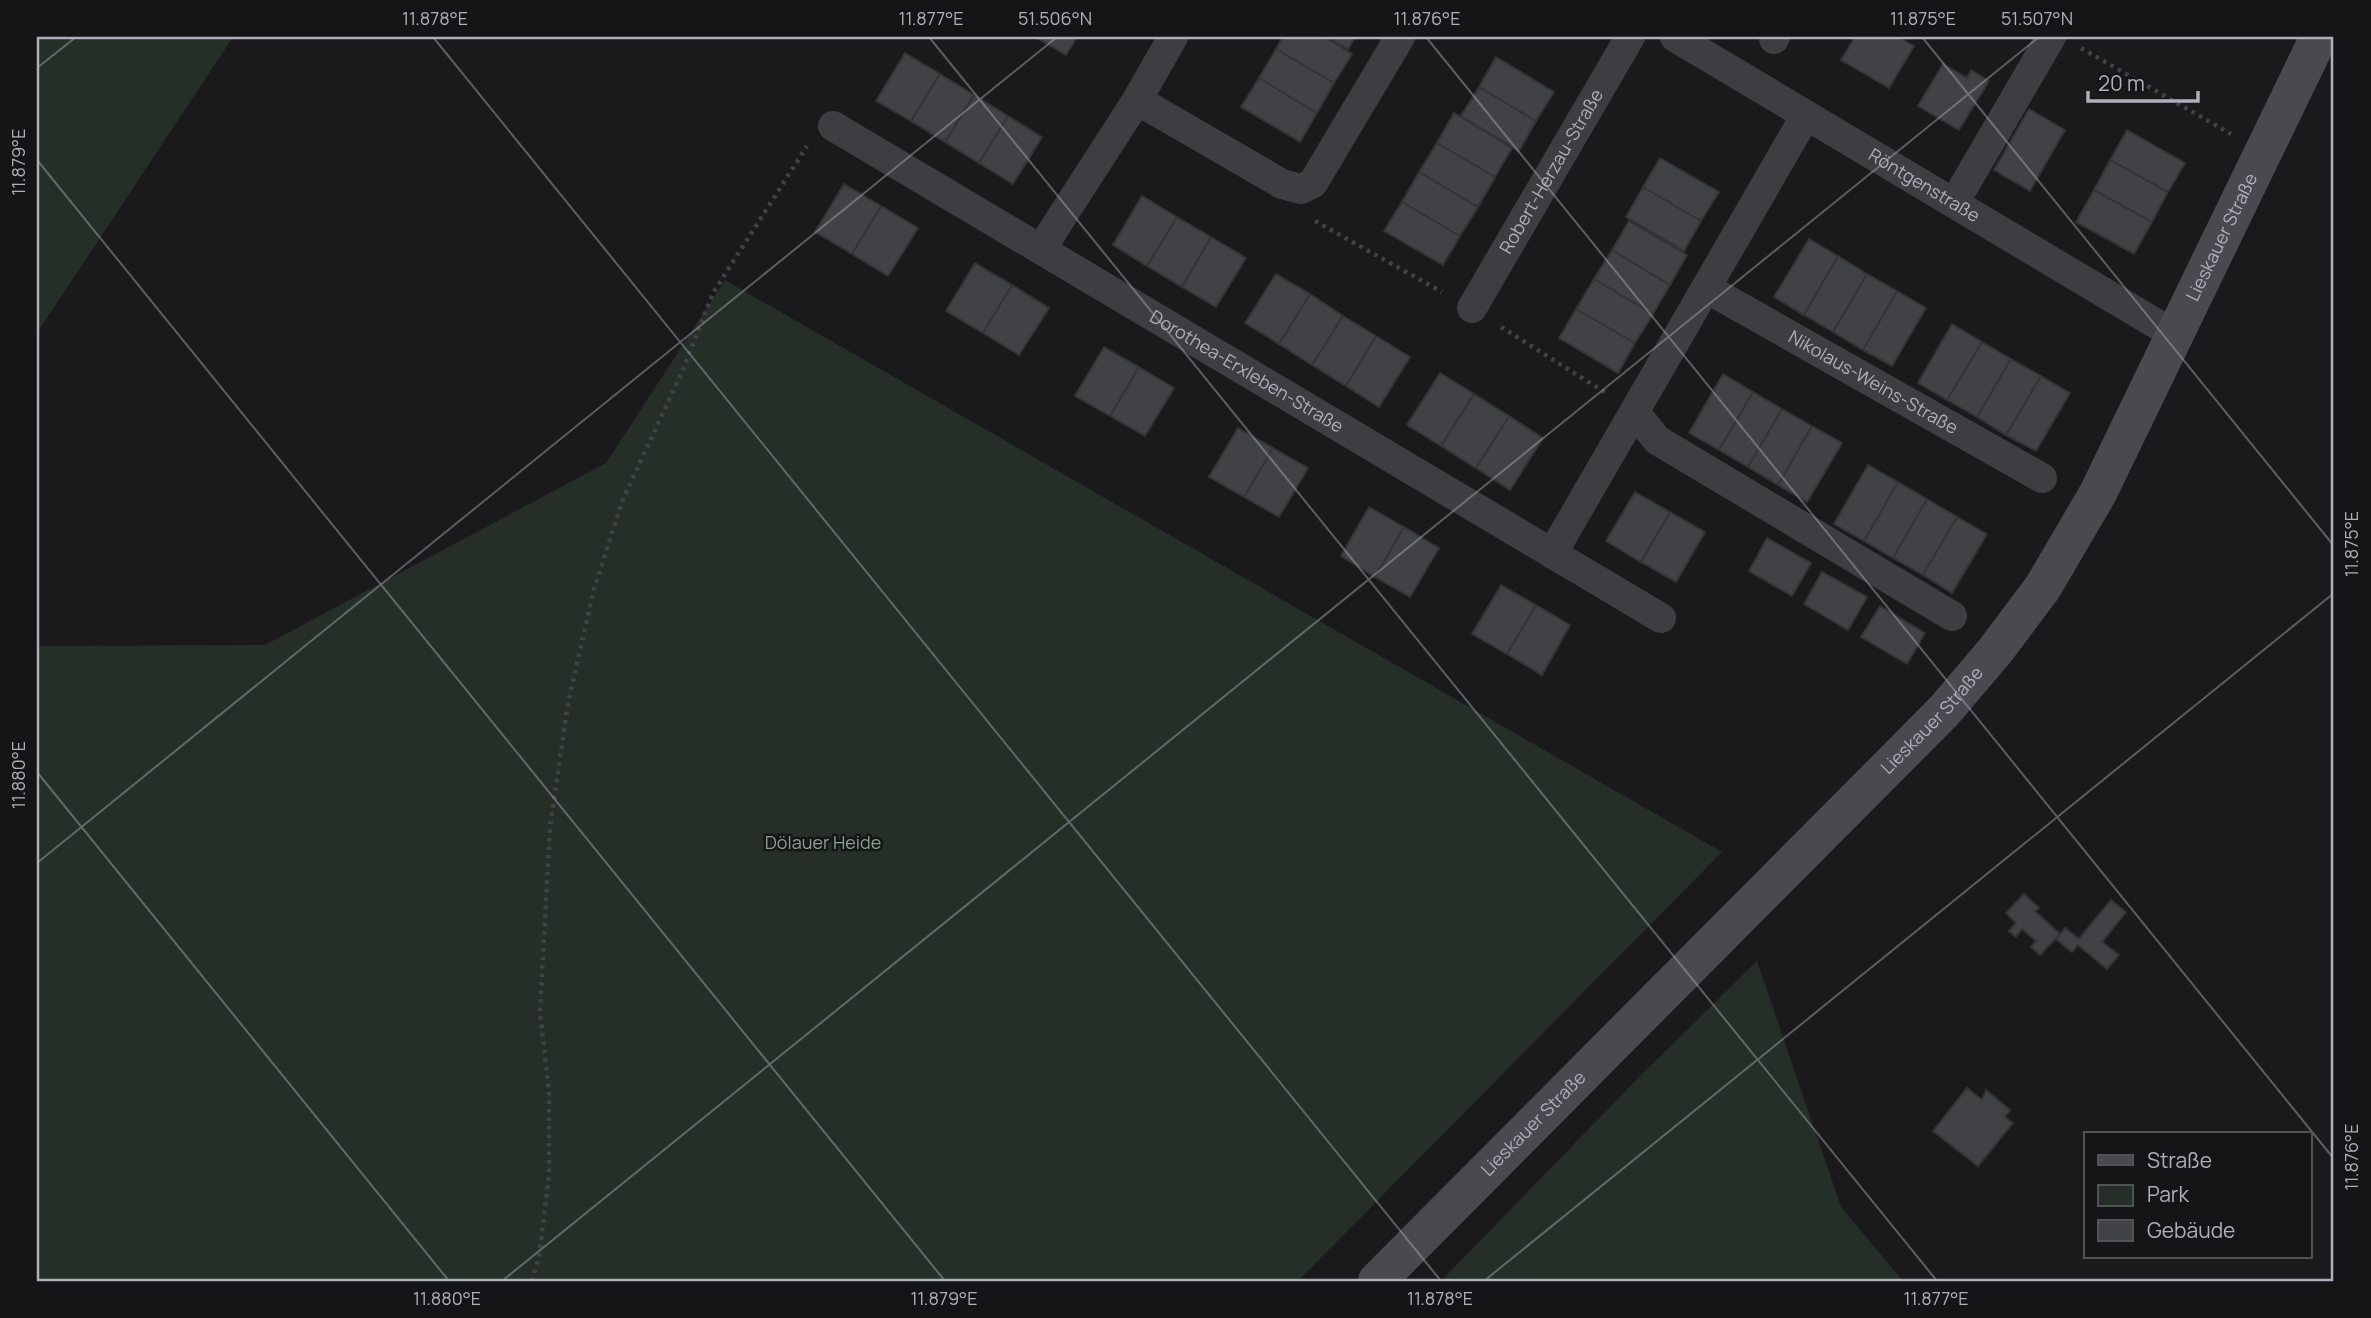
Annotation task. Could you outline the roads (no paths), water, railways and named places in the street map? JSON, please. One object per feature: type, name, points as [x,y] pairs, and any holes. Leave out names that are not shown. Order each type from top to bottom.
[{"type":"street","points":[[1137,100],[1282,184],[1301,189],[1313,183],[1400,37]]},
{"type":"street","name":"Robert-Herzau-Straße","points":[[1472,309],[1630,37]]},
{"type":"street","name":"Röntgenstraße","points":[[1675,37],[2175,335]]},
{"type":"street","points":[[1954,203],[2051,37]]},
{"type":"street","name":"Lieskauer Straße","points":[[1377,1281],[1944,711],[1987,661],[2043,587],[2098,493],[2319,37]]},
{"type":"street","points":[[1041,249],[1137,100],[1160,41]]},
{"type":"street","points":[[1552,554],[1806,115]]},
{"type":"street","name":"Dorothea-Erxleben-Straße","points":[[833,126],[1661,618]]},
{"type":"street","name":"Nikolaus-Weins-Straße","points":[[1706,288],[2042,478]]},
{"type":"street","points":[[1635,412],[1657,440],[1952,617]]},
{"type":"park label","name":"Dölauer Heide","points":[[823,843]]}]
